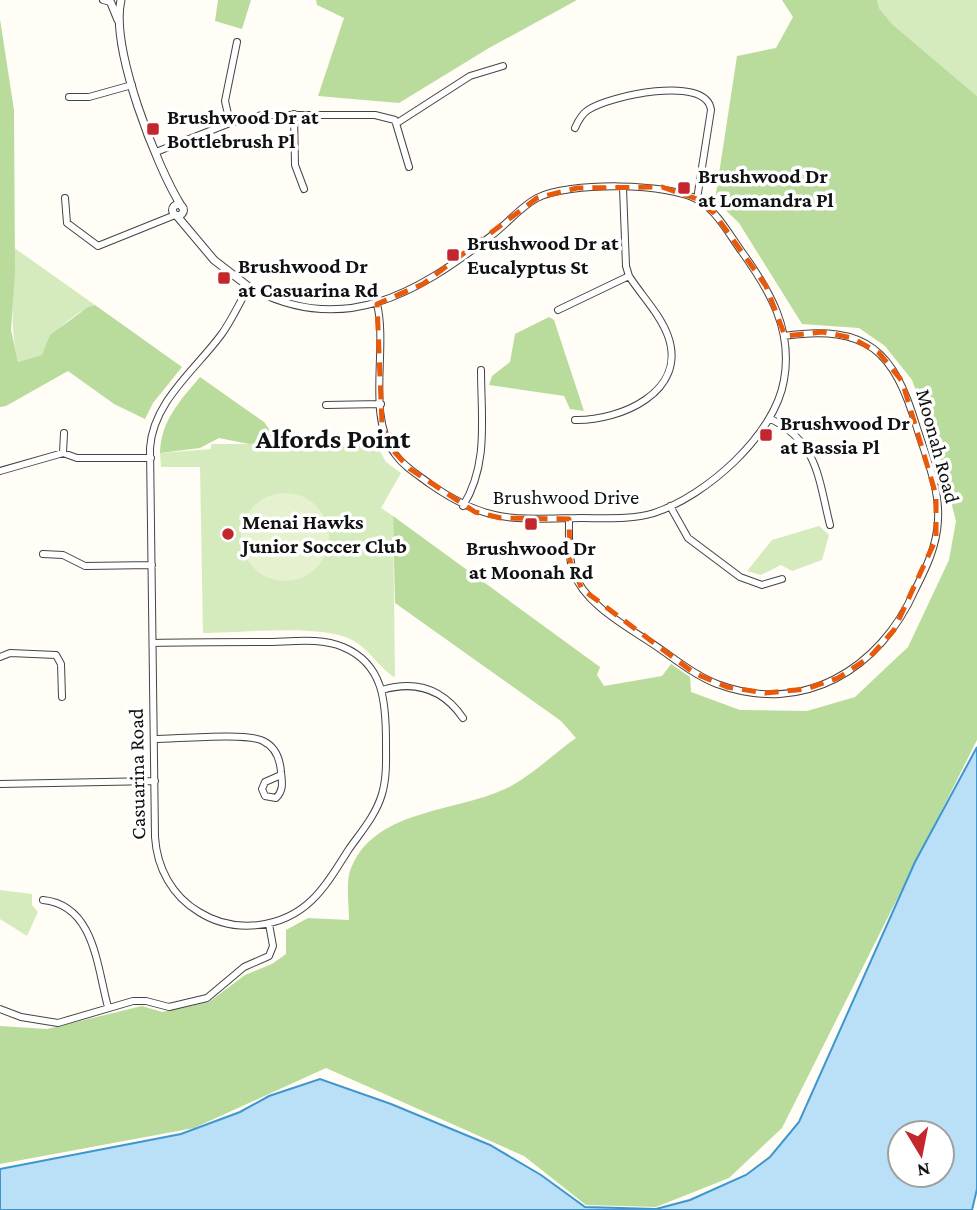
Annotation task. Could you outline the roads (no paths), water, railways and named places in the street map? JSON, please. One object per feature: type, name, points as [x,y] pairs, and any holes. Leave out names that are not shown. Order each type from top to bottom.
[{"type":"street","points":[[108,1],[116,4],[121,0]]},
{"type":"street","name":"Brushwood Drive","points":[[121,0],[120,23],[132,85],[177,211],[214,260],[249,287],[295,306],[334,310],[377,304],[423,284],[492,235],[537,198],[567,189],[671,188],[697,199],[714,213],[766,286],[778,311],[784,337],[784,380],[771,419],[744,454],[670,506],[632,517],[501,518],[463,506],[408,467],[393,453],[383,432],[377,304]]},
{"type":"street","name":"Brushwood Drive","points":[[108,1],[120,23]]},
{"type":"street","points":[[230,124],[225,101],[237,42]]},
{"type":"street","points":[[397,123],[470,76],[503,66]]},
{"type":"street","points":[[69,97],[89,97],[132,85]]},
{"type":"street","points":[[575,128],[587,110],[601,104],[666,90],[703,94],[709,100],[711,110],[697,199]]},
{"type":"street","points":[[294,114],[295,165],[304,189]]},
{"type":"street","points":[[156,152],[262,115],[385,116],[397,123],[410,167]]},
{"type":"street","points":[[575,420],[592,420],[636,407],[654,394],[666,377],[670,357],[668,335],[629,276],[624,253],[623,188]]},
{"type":"street","points":[[65,198],[67,223],[98,246],[177,211]]},
{"type":"street","points":[[558,310],[629,276]]},
{"type":"street","name":"Casuarina Road","points":[[249,287],[223,331],[159,414],[152,430],[157,851],[173,888],[192,908],[218,921],[245,926],[269,923],[296,913],[317,894],[378,805],[386,771],[382,690]]},
{"type":"street","name":"Moonah Road","points":[[569,519],[572,569],[587,596],[686,668],[711,681],[750,692],[798,691],[838,678],[870,657],[900,622],[931,555],[939,520],[935,488],[905,388],[885,359],[862,342],[843,335],[814,332],[784,337]]},
{"type":"street","points":[[463,506],[476,483],[481,460],[481,370]]},
{"type":"street","points":[[326,405],[381,404]]},
{"type":"street","points":[[771,419],[793,430],[805,443],[830,525]]},
{"type":"street","points":[[64,433],[64,453]]},
{"type":"street","points":[[0,471],[64,453],[77,458],[151,458]]},
{"type":"street","points":[[670,506],[688,538],[740,577],[762,584],[782,579]]},
{"type":"street","points":[[43,554],[63,555],[85,566],[152,565]]},
{"type":"street","points":[[153,643],[309,641],[335,644],[351,651],[369,666],[382,690],[406,685],[427,688],[450,702],[463,718]]},
{"type":"street","points":[[0,657],[10,653],[56,655],[61,664],[62,697]]},
{"type":"street","points":[[154,739],[258,738],[277,753],[281,775]]},
{"type":"street","points":[[0,784],[155,781]]},
{"type":"street","points":[[43,900],[69,908],[84,925],[92,944],[108,1007]]},
{"type":"street","points":[[0,1009],[22,1017],[58,1023],[108,1007],[142,1000],[169,1007],[211,996],[240,969],[269,956],[274,946],[269,923]]},
{"type":"water","points":[[977,747],[977,1189],[972,1210],[0,1210],[0,1169],[181,1134],[240,1112],[269,1096],[320,1079],[391,1104],[490,1145],[541,1175],[585,1207],[656,1209],[690,1200],[746,1175],[770,1157],[799,1122],[915,862]]},
{"type":"place","name":"Brushwood Dr at Bottlebrush Pl","points":[[153,129]]},
{"type":"place","name":"Brushwood Dr at Lomandra Pl","points":[[684,188]]},
{"type":"place","name":"Brushwood Dr at Eucalyptus St","points":[[453,255]]},
{"type":"place","name":"Brushwood Dr at Casuarina Rd","points":[[224,278]]},
{"type":"place","name":"Brushwood Dr at Bassia Pl","points":[[766,435]]},
{"type":"place","name":"Brushwood Dr at Moonah Rd","points":[[531,524]]},
{"type":"place","name":"Menai Hawks Junior Soccer Club","points":[[228,534]]},
{"type":"district","name":"Alfords Point","points":[[333,438]]}]
